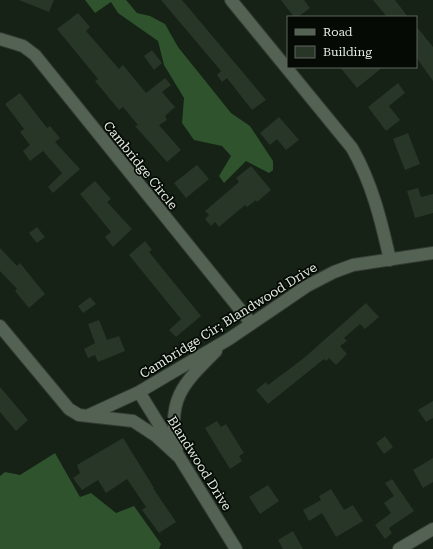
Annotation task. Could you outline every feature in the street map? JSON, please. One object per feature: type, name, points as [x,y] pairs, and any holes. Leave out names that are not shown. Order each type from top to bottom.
[{"type":"street","points":[[231,0],[352,148],[364,170],[374,194],[390,260]]},
{"type":"street","name":"Cambridge Circle","points":[[0,39],[23,46],[35,55],[251,323]]},
{"type":"street","name":"Cambridge Cir; Blandwood Drive","points":[[89,415],[139,392],[229,339],[307,286],[334,272],[353,265],[433,253]]},
{"type":"street","points":[[0,326],[70,408],[79,415],[133,421],[156,436],[179,457]]},
{"type":"street","points":[[179,457],[174,426],[176,400],[188,380],[229,339]]},
{"type":"street","name":"Blandwood Drive","points":[[139,392],[236,549]]},
{"type":"street","points":[[399,549],[433,528]]},
{"type":"green space","points":[[85,0],[126,0],[137,13],[150,16],[165,24],[178,47],[231,113],[250,126],[273,161],[273,170],[269,173],[246,161],[224,183],[219,176],[231,156],[222,146],[194,140],[182,123],[184,98],[164,65],[158,41],[118,13],[111,2],[95,13]]},
{"type":"green space","points":[[55,453],[80,497],[91,493],[116,513],[134,506],[161,544],[159,549],[0,549],[0,476],[5,472],[20,475]]},
{"type":"building","points":[[19,0],[54,0],[49,12]]},
{"type":"building","points":[[161,0],[182,0],[266,100],[252,110],[227,78],[222,82],[217,75],[221,71]]},
{"type":"building","points":[[281,0],[304,0],[310,8],[299,16],[293,16]]},
{"type":"building","points":[[373,0],[395,0],[407,16],[386,16]]},
{"type":"building","points":[[78,13],[90,27],[86,31],[119,69],[123,65],[146,93],[165,78],[171,85],[162,92],[175,107],[165,116],[167,120],[159,125],[181,150],[167,162],[135,126],[138,125],[123,107],[119,110],[95,81],[98,79],[57,29]]},
{"type":"building","points":[[417,27],[433,47],[433,81],[417,58]]},
{"type":"building","points":[[152,50],[162,63],[154,70],[144,56]]},
{"type":"building","points":[[341,68],[382,68],[357,88]]},
{"type":"building","points":[[398,83],[405,93],[389,106],[400,120],[386,131],[368,107]]},
{"type":"building","points":[[20,93],[47,128],[50,126],[60,138],[55,142],[80,169],[53,193],[48,187],[62,173],[43,151],[30,161],[23,151],[30,145],[20,132],[24,129],[5,104]]},
{"type":"building","points":[[279,117],[299,140],[286,150],[277,139],[270,145],[260,133]]},
{"type":"building","points":[[408,133],[420,164],[405,170],[393,139]]},
{"type":"building","points":[[197,165],[209,179],[186,198],[174,183]]},
{"type":"building","points":[[251,166],[271,190],[257,202],[256,200],[247,207],[245,205],[219,227],[215,222],[211,226],[205,219],[209,215],[205,211],[239,182],[236,178]]},
{"type":"building","points":[[95,181],[111,199],[107,202],[132,229],[113,247],[105,237],[111,232],[80,194]]},
{"type":"building","points":[[418,188],[421,197],[433,194],[433,213],[415,218],[407,191]]},
{"type":"building","points":[[37,227],[45,237],[37,243],[29,233]]},
{"type":"building","points":[[145,241],[152,250],[149,252],[201,316],[176,337],[169,330],[181,319],[129,255]]},
{"type":"building","points":[[0,248],[17,266],[20,263],[45,294],[29,308],[15,291],[17,289],[0,271]]},
{"type":"building","points":[[90,297],[96,304],[83,313],[78,306]]},
{"type":"building","points":[[366,303],[379,317],[365,329],[360,324],[344,338],[347,341],[340,346],[347,354],[336,365],[329,358],[326,361],[324,359],[268,404],[256,390],[266,382],[268,385],[304,358]]},
{"type":"building","points":[[99,320],[107,340],[119,336],[125,351],[98,362],[95,355],[88,358],[84,349],[95,343],[88,324]]},
{"type":"building","points":[[0,387],[28,420],[16,431],[0,412]]},
{"type":"building","points":[[433,401],[433,418],[426,422],[418,410]]},
{"type":"building","points":[[217,421],[221,427],[226,424],[244,453],[239,456],[242,461],[230,469],[205,428]]},
{"type":"building","points":[[385,436],[393,447],[384,454],[376,443]]},
{"type":"building","points":[[123,438],[153,488],[176,522],[159,533],[142,510],[146,507],[127,479],[106,493],[98,480],[82,490],[73,478],[80,473],[77,465]]},
{"type":"building","points":[[433,458],[433,482],[423,488],[413,470]]},
{"type":"building","points":[[392,479],[414,511],[389,528],[392,533],[385,539],[375,525],[391,513],[384,503],[394,496],[385,483]]},
{"type":"building","points":[[268,485],[279,501],[260,514],[249,497]]},
{"type":"building","points":[[331,489],[344,510],[353,505],[363,521],[336,537],[322,513],[309,521],[303,510],[321,500],[319,496]]},
{"type":"building","points":[[293,531],[303,549],[283,549],[278,540]]}]
